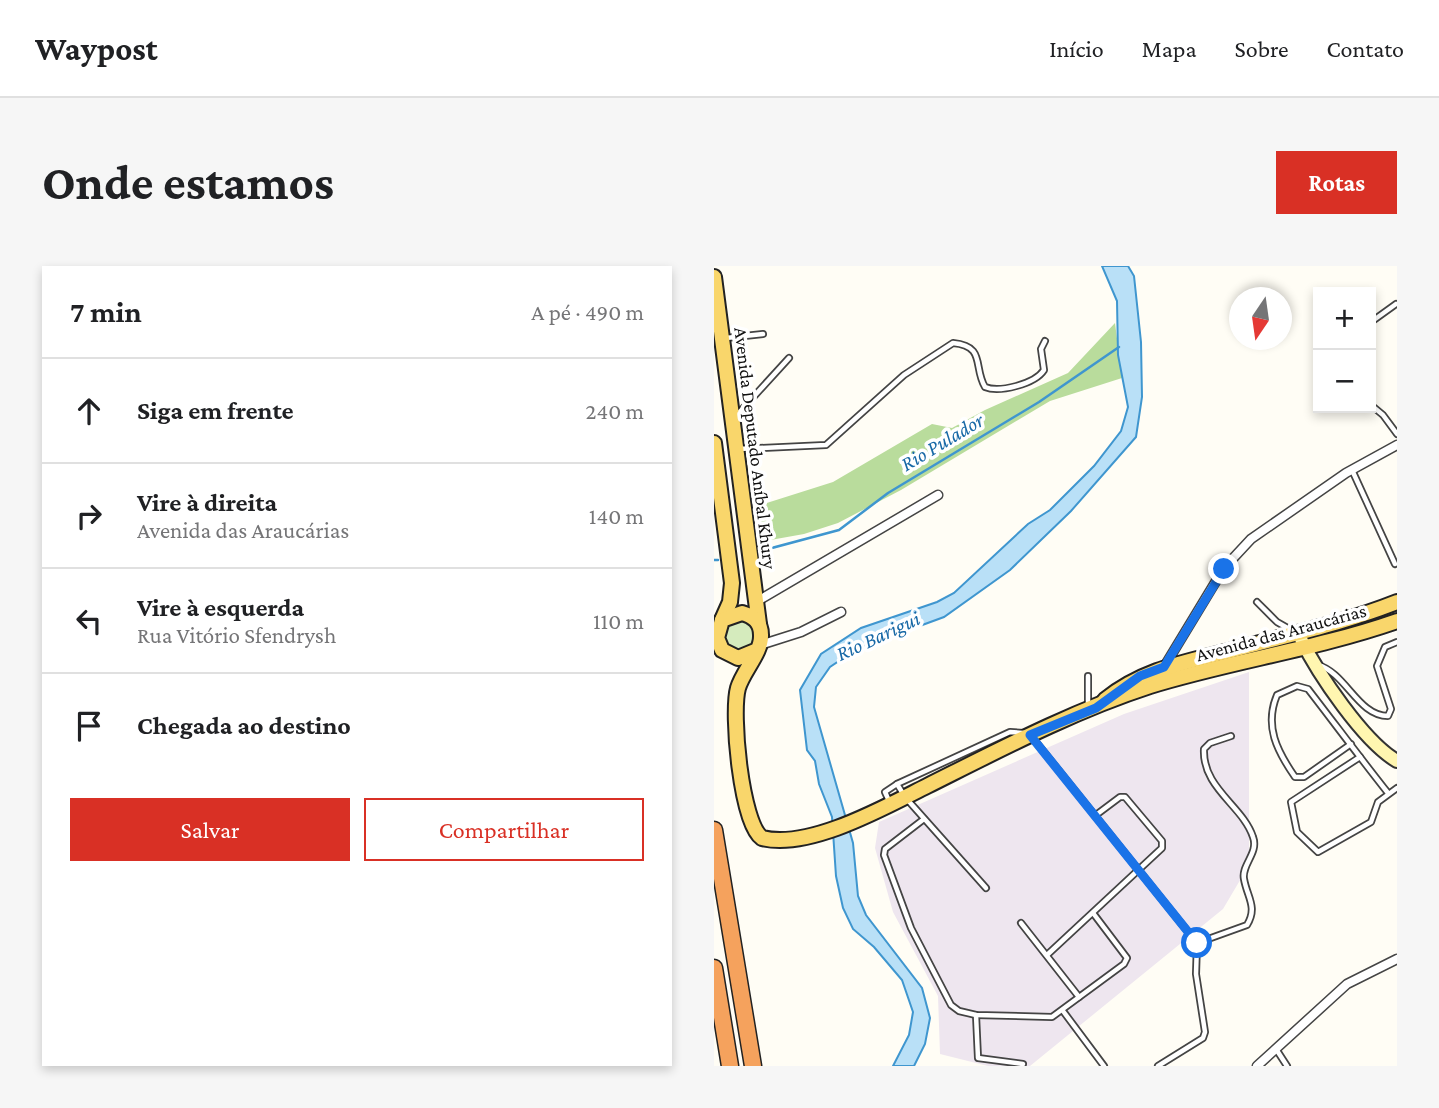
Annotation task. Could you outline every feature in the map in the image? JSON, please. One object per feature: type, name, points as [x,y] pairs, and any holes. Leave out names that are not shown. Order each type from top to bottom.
[{"type":"highway","points":[[714,831],[753,1066]]},
{"type":"highway","points":[[714,968],[730,1066]]},
{"type":"main road","name":"Avenida Deputado Aníbal Khury","points":[[714,277],[759,624]]},
{"type":"main road","points":[[714,443],[732,583],[730,602],[718,625],[718,644],[736,667],[738,690]]},
{"type":"main road","name":"Avenida das Araucárias","points":[[1092,709],[1130,682],[1164,667],[1297,633],[1397,602]]},
{"type":"main road","points":[[718,625],[742,613],[759,624],[757,648],[738,690]]},
{"type":"main road","name":"Avenida das Araucárias","points":[[738,690],[735,724],[750,821],[762,838],[783,840],[831,829],[855,820],[891,804],[901,791],[1149,687],[1397,621]]},
{"type":"main road","points":[[724,655],[744,657],[757,648]]},
{"type":"main road","points":[[1149,687],[1164,667]]},
{"type":"street","points":[[1164,667],[1224,569],[1251,538],[1351,469],[1397,445]]},
{"type":"street","points":[[756,602],[939,495]]},
{"type":"street","points":[[757,648],[800,632],[841,612]]},
{"type":"street","points":[[1297,633],[1314,664],[1375,743],[1397,761]]},
{"type":"street","points":[[1257,1066],[1347,984],[1397,959]]},
{"type":"lane","points":[[1376,318],[1396,304]]},
{"type":"lane","points":[[722,338],[763,334]]},
{"type":"lane","points":[[736,449],[826,445],[904,375],[953,343],[971,349],[978,358],[985,387],[994,391],[1033,379],[1044,370],[1041,349],[1045,341]]},
{"type":"lane","points":[[732,418],[742,412],[789,358]]},
{"type":"lane","points":[[1376,409],[1397,434]]},
{"type":"lane","points":[[1351,469],[1395,564]]},
{"type":"lane","points":[[1257,602],[1277,622],[1297,633]]},
{"type":"lane","points":[[1314,664],[1330,669],[1374,714],[1388,716],[1394,708],[1377,666],[1385,647],[1397,642]]},
{"type":"lane","points":[[1088,676],[1092,709]]},
{"type":"lane","points":[[1351,744],[1304,777],[1295,777],[1276,750],[1271,719],[1277,695],[1297,686],[1308,689],[1351,744],[1388,793]]},
{"type":"lane","points":[[1030,735],[1197,943],[1196,974],[1205,1032],[1203,1038],[1158,1066]]},
{"type":"lane","points":[[1197,943],[1247,925],[1253,912],[1244,872],[1253,854],[1253,837],[1212,780],[1203,759],[1204,749],[1210,743],[1231,736]]},
{"type":"lane","points":[[1360,757],[1294,798],[1290,806],[1297,832],[1322,853],[1371,822],[1378,803],[1397,788]]},
{"type":"lane","points":[[901,791],[986,888]]},
{"type":"lane","points":[[1046,955],[1162,848],[1162,841],[1125,797],[1120,797],[1096,815]]},
{"type":"lane","points":[[923,819],[885,849],[884,855],[911,928],[951,1004],[959,1011],[976,1015],[1041,1018],[1063,1011],[1124,964],[1127,958],[1093,913]]},
{"type":"lane","points":[[1021,923],[1079,997]]},
{"type":"lane","points":[[1063,1011],[1104,1066]]},
{"type":"lane","points":[[976,1015],[978,1058],[1023,1064]]},
{"type":"lane","points":[[1276,1048],[1287,1066]]},
{"type":"shaded area","points":[[1249,672],[1249,865],[1223,909],[1030,1066],[988,1066],[940,1054],[938,996],[893,912],[875,848],[879,822],[1124,714]]},
{"type":"green space","points":[[1115,323],[1122,378],[1050,401],[901,490],[838,523],[804,534],[759,542],[754,507],[833,482],[932,424],[952,428],[985,410],[1068,373]]},
{"type":"green space","points":[[739,619],[750,624],[755,635],[750,646],[739,651],[728,646],[723,635],[728,624]]},
{"type":"water","name":"Rio Barigui","points":[[1102,266],[1128,266],[1134,276],[1141,342],[1142,397],[1136,437],[1071,511],[1010,570],[944,617],[857,649],[830,667],[816,687],[814,707],[853,843],[858,896],[866,915],[922,988],[930,1018],[925,1044],[914,1066],[893,1066],[909,1035],[913,1012],[902,980],[874,947],[853,929],[843,908],[836,876],[832,817],[819,784],[815,761],[807,750],[800,690],[821,654],[861,628],[937,602],[954,593],[1028,524],[1050,510],[1094,466],[1121,431],[1128,407],[1118,355],[1117,301]]},
{"type":"waterway","name":"Rio Pulador","points":[[757,552],[839,530],[888,493],[1039,402],[1119,347]]},
{"type":"route","points":[[1197,943],[1138,871],[1080,793],[1030,735],[1096,708],[1120,688],[1140,676],[1164,667],[1224,569]]}]
